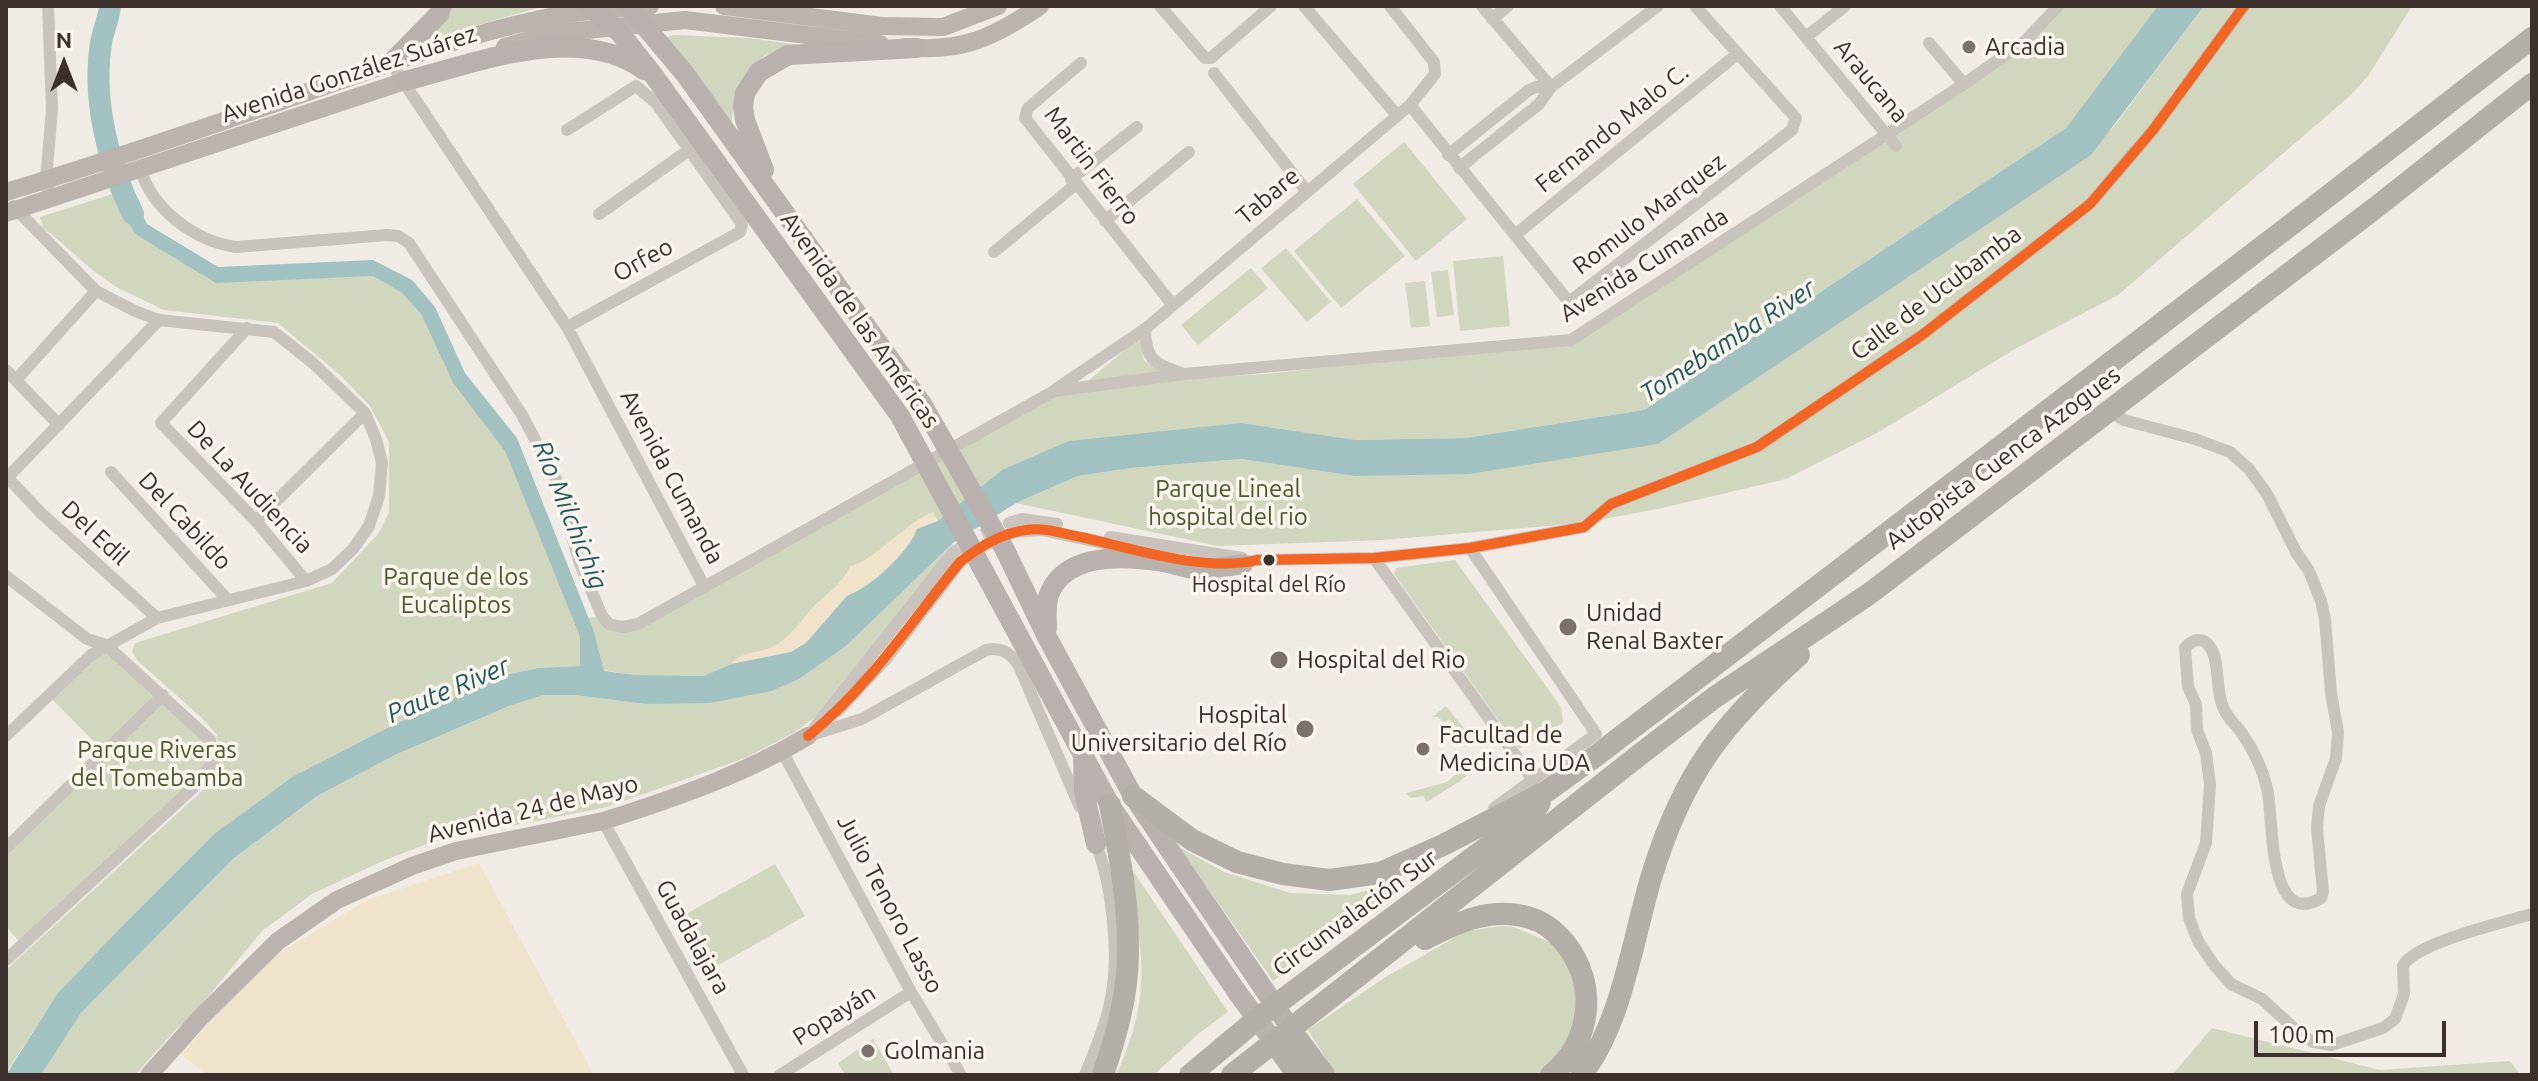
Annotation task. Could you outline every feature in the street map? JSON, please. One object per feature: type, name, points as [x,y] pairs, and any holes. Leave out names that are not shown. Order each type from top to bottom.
[{"type":"highway","name":"Autopista Cuenca Azogues","points":[[1540,785],[1597,755],[2532,38]]},
{"type":"highway","name":"Autopista Cuenca Azogues","points":[[1500,867],[1578,801],[1715,697],[1853,606],[2379,205],[2532,84]]},
{"type":"highway","points":[[1581,1075],[1595,1057],[1609,1026],[1652,873],[1686,787],[1709,750],[1738,713],[1853,606]]},
{"type":"highway","points":[[1133,796],[1192,840],[1237,862],[1283,874],[1329,880],[1380,873],[1443,845],[1540,785]]},
{"type":"highway","name":"Circunvalación Sur","points":[[1190,1075],[1262,1015],[1534,812],[1540,785]]},
{"type":"highway","points":[[1103,1075],[1122,1012],[1128,955],[1125,890],[1110,805]]},
{"type":"highway","name":"Circunvalación Sur","points":[[1232,1075],[1500,867]]},
{"type":"highway","points":[[1374,966],[1460,920],[1513,914],[1544,924],[1572,952],[1581,971],[1587,1004],[1585,1024],[1576,1047],[1551,1075]]},
{"type":"highway","points":[[1291,1047],[1298,1075]]},
{"type":"highway","points":[[1291,1047],[1324,1075]]},
{"type":"main road","points":[[391,63],[439,14],[442,6]]},
{"type":"main road","name":"Avenida de las Américas","points":[[628,6],[685,74],[774,196],[922,404],[1009,535],[1047,637],[1133,796],[1258,983],[1291,1047]]},
{"type":"main road","name":"Avenida González Suárez","points":[[133,165],[291,97],[391,63],[536,20],[650,6]]},
{"type":"main road","points":[[724,6],[882,26],[943,27],[998,6]]},
{"type":"main road","name":"Avenida González Suárez","points":[[10,212],[48,189],[404,82],[543,36],[580,17],[685,20],[917,48],[962,45],[991,37],[1040,6]]},
{"type":"main road","name":"Avenida de las Américas","points":[[580,17],[620,33],[900,416],[964,559],[1110,805],[1237,992],[1291,1047]]},
{"type":"main road","points":[[404,82],[529,50],[563,46],[617,55],[654,76]]},
{"type":"main road","points":[[774,196],[743,107],[745,93],[759,72],[788,55],[917,48]]},
{"type":"main road","points":[[291,97],[299,105],[298,116]]},
{"type":"main road","name":"Avenida González Suárez","points":[[7,191],[48,189]]},
{"type":"main road","points":[[1047,637],[1049,594],[1058,578],[1071,568],[1095,560],[1117,559],[1210,569],[1250,562]]},
{"type":"main road","name":"Avenida 24 de Mayo","points":[[149,1075],[200,1018],[278,941],[337,900],[412,866],[456,851],[603,821],[733,774],[808,736]]},
{"type":"main road","points":[[1082,756],[1084,792],[1096,844]]},
{"type":"street","points":[[48,6],[52,109],[48,189]]},
{"type":"street","points":[[1160,6],[1205,58],[1211,58],[1271,6]]},
{"type":"street","points":[[1304,6],[1396,114]]},
{"type":"street","name":"Tabare","points":[[1054,391],[1145,329],[1410,105],[1435,74],[1434,62],[1390,6]]},
{"type":"street","points":[[1482,6],[1551,87]]},
{"type":"street","points":[[1492,19],[1508,6]]},
{"type":"street","points":[[1459,168],[1545,99],[1551,87],[1658,6]]},
{"type":"street","points":[[1695,6],[1736,55]]},
{"type":"street","name":"Araucana","points":[[1780,6],[1896,146]]},
{"type":"street","points":[[1806,37],[1845,6]]},
{"type":"street","name":"Avenida Cumanda","points":[[391,63],[567,327],[704,586],[1054,391],[1184,374],[1571,340],[1964,84],[2024,42],[2058,6]]},
{"type":"street","name":"Calle de Ucubamba","points":[[1470,548],[1584,527],[1611,504],[1757,447],[1922,335],[2090,204],[2153,130],[2244,6]]},
{"type":"street","points":[[1929,43],[1964,84]]},
{"type":"street","name":"Romulo Marquez","points":[[1410,105],[1569,302],[1792,130],[1796,118],[1736,55]]},
{"type":"street","name":"Fernando Malo C.","points":[[1515,235],[1736,55]]},
{"type":"street","name":"Martin Fierro","points":[[1081,63],[1025,113],[1025,118],[1172,304]]},
{"type":"street","points":[[1214,73],[1307,192]]},
{"type":"street","points":[[567,130],[636,86],[656,103],[689,150],[599,214]]},
{"type":"street","points":[[1448,155],[1529,90],[1551,87]]},
{"type":"street","points":[[994,252],[1137,127]]},
{"type":"street","name":"Orfeo","points":[[567,327],[740,232],[742,224],[689,150]]},
{"type":"street","points":[[1105,221],[1189,152]]},
{"type":"street","points":[[133,165],[159,205],[191,229],[221,245],[236,247],[387,235],[398,236],[409,243],[522,415],[556,479],[580,564],[602,616],[609,624],[623,627],[638,624],[704,586]]},
{"type":"street","points":[[6,736],[91,655],[157,618],[306,581],[332,569],[353,549],[369,526],[379,496],[382,463],[365,413],[313,363],[274,332],[159,320],[96,291],[10,212],[7,191]]},
{"type":"street","points":[[16,380],[96,291]]},
{"type":"street","points":[[7,477],[159,320]]},
{"type":"street","name":"De La Audiencia","points":[[247,328],[161,423],[256,521],[306,581]]},
{"type":"street","points":[[1145,329],[1148,355],[1157,365],[1184,374]]},
{"type":"street","points":[[6,370],[59,425]]},
{"type":"street","points":[[2107,410],[2124,420],[2221,447],[2249,469],[2267,494],[2309,571],[2325,619],[2331,693],[2338,732],[2336,758],[2319,806],[2317,828],[2323,892],[2321,898],[2307,904],[2294,902],[2277,871],[2273,858],[2267,784],[2257,757],[2223,707],[2209,644],[2195,640],[2185,648],[2188,687],[2196,704],[2197,730],[2206,753],[2210,785],[2206,843],[2187,894],[2189,918],[2198,941],[2214,965],[2231,984],[2262,999],[2299,1033],[2313,1042],[2332,1045],[2383,1028],[2395,1019],[2404,994],[2403,966],[2414,953],[2532,914]]},
{"type":"street","points":[[256,521],[365,413]]},
{"type":"street","name":"Del Cabildo","points":[[111,472],[227,599]]},
{"type":"street","name":"Del Edil","points":[[7,477],[41,513],[157,618]]},
{"type":"street","points":[[1009,535],[1022,519],[1250,562]]},
{"type":"street","points":[[1009,535],[1041,530],[1190,561],[1374,558],[1470,548],[1596,734],[1540,785],[1374,558]]},
{"type":"street","points":[[808,736],[838,711],[872,675],[964,559]]},
{"type":"street","name":"Avenida 24 de Mayo","points":[[808,736],[964,559]]},
{"type":"street","points":[[6,576],[87,639],[106,645],[163,695],[210,740],[214,761],[197,784],[6,960]]},
{"type":"street","points":[[808,736],[862,719],[986,650],[1005,651],[1019,666],[1096,844],[1106,875],[1114,930],[1111,997],[1085,1075]]},
{"type":"street","points":[[6,848],[163,695]]},
{"type":"street","name":"Julio Tenoro Lasso","points":[[782,751],[911,992],[961,1075]]},
{"type":"street","name":"Guadalajara","points":[[603,821],[743,1075]]},
{"type":"street","name":"Popayán","points":[[780,1075],[911,992]]},
{"type":"green space","points":[[453,6],[544,6],[427,40],[450,14]]},
{"type":"green space","points":[[2058,6],[2158,6],[2066,128],[1644,410],[1466,438],[1356,440],[1241,423],[994,476],[837,608],[806,643],[731,664],[704,676],[636,675],[594,669],[583,619],[602,616],[623,627],[1054,391],[1266,374],[1571,340],[2024,42]]},
{"type":"green space","name":"Parque Lineal hospital del rio","points":[[2204,6],[2412,6],[2368,76],[2350,96],[2118,295],[2015,349],[1877,433],[1786,479],[1583,523],[1382,540],[1218,546],[1016,503],[1078,476],[1131,468],[1241,459],[1354,476],[1658,444],[2112,129]]},
{"type":"green space","points":[[673,35],[750,38],[805,46],[765,55],[737,86],[731,124],[665,38]]},
{"type":"green space","points":[[1404,142],[1467,219],[1416,261],[1353,184]]},
{"type":"green space","name":"Parque de los Eucaliptos","points":[[113,194],[135,234],[216,282],[373,276],[402,293],[421,314],[453,383],[505,451],[580,637],[580,666],[538,668],[505,675],[389,727],[292,777],[214,834],[120,928],[57,994],[6,1073],[6,970],[203,790],[219,763],[217,735],[138,661],[132,652],[135,643],[332,583],[379,533],[389,513],[389,442],[370,406],[340,375],[278,323],[164,310],[118,288],[96,273],[43,227],[40,217]]},
{"type":"green space","points":[[1357,199],[1405,256],[1341,308],[1294,251]]},
{"type":"green space","points":[[1286,248],[1331,302],[1307,322],[1261,268]]},
{"type":"green space","points":[[1503,256],[1510,326],[1460,331],[1453,261]]},
{"type":"green space","points":[[1251,268],[1268,288],[1198,345],[1181,325]]},
{"type":"green space","points":[[1448,270],[1454,315],[1437,317],[1431,272]]},
{"type":"green space","points":[[1425,281],[1430,326],[1411,328],[1405,283]]},
{"type":"green space","points":[[1139,338],[1144,360],[1163,374],[1088,381]]},
{"type":"green space","points":[[953,543],[952,554],[828,708],[792,734],[745,758],[607,807],[435,841],[385,860],[312,894],[262,931],[192,1016],[177,1028],[135,1075],[41,1075],[81,1013],[234,858],[317,796],[395,755],[509,706],[544,695],[574,695],[645,704],[847,645]]},
{"type":"green space","points":[[1455,560],[1561,707],[1563,723],[1519,749],[1394,574],[1396,568]]},
{"type":"green space","name":"Parque Riveras del Tomebamba","points":[[106,648],[160,695],[102,750],[51,698]]},
{"type":"green space","name":"Parque Riveras del Tomebamba","points":[[164,701],[211,742],[206,775],[21,943],[6,927],[6,849]]},
{"type":"green space","points":[[1446,706],[1474,741],[1468,744],[1450,720],[1443,722],[1438,717],[1432,717]]},
{"type":"green space","points":[[1483,751],[1489,758],[1427,802],[1423,796],[1410,798],[1406,793],[1447,782]]},
{"type":"green space","points":[[1179,847],[1224,872],[1290,893],[1350,895],[1412,879],[1273,981]]},
{"type":"green space","points":[[1127,862],[1228,1012],[1198,1034],[1154,1075],[1116,1075],[1133,1032],[1142,972]]},
{"type":"green space","points":[[775,864],[805,916],[708,971],[679,918]]},
{"type":"green space","points":[[1514,927],[1551,943],[1573,972],[1578,1020],[1552,1064],[1538,1075],[1336,1075],[1308,1030],[1384,978],[1466,931]]},
{"type":"green space","points":[[2212,1028],[2380,1070],[2510,1061],[2521,1075],[2172,1075]]},
{"type":"green space","name":"Golmania","points":[[873,1039],[894,1075],[845,1075],[838,1063]]},
{"type":"sand","points":[[933,512],[938,521],[917,529],[908,547],[893,564],[876,579],[847,596],[817,637],[783,655],[731,664],[741,656],[770,648],[782,641],[840,582],[850,566],[869,558],[912,524]]},
{"type":"sand","points":[[479,863],[594,1075],[206,1075],[181,1054],[269,959],[367,900]]},
{"type":"water","points":[[2158,6],[2204,6],[2091,155],[1658,444],[1469,474],[1354,476],[1241,459],[1131,468],[1078,476],[1016,503],[953,543],[847,645],[799,679],[771,691],[710,703],[645,704],[574,695],[544,695],[509,706],[395,755],[317,796],[234,858],[81,1013],[41,1075],[6,1075],[57,994],[120,928],[214,834],[292,777],[389,727],[505,675],[538,668],[580,666],[580,637],[505,451],[453,383],[421,314],[402,293],[373,276],[216,283],[135,234],[113,194],[129,187],[147,224],[218,267],[373,260],[412,280],[435,307],[465,373],[517,438],[593,629],[604,671],[704,676],[731,664],[791,652],[806,643],[847,596],[867,585],[898,558],[917,529],[938,521],[1002,470],[1069,441],[1241,423],[1356,440],[1466,438],[1644,410],[2066,128]]},
{"type":"waterway","name":"Río Milchichig","points":[[110,6],[99,64],[101,108],[116,174],[133,214]]},
{"type":"tunnel","points":[[952,554],[971,540],[998,527]]},
{"type":"tunnel","points":[[969,555],[1014,532]]},
{"type":"transit line","points":[[808,736],[851,697],[960,562],[1008,534],[1033,529],[1047,530],[1169,558],[1215,563],[1374,558],[1470,548],[1584,527],[1611,504],[1757,447],[1922,335],[2090,204],[2153,130],[2244,6]]},
{"type":"place","name":"Arcadia","points":[[1969,47]]},
{"type":"place","name":"Hospital del Río","points":[[1269,560]]},
{"type":"place","name":"Unidad Renal Baxter","points":[[1568,627]]},
{"type":"place","name":"Hospital del Rio","points":[[1279,660]]},
{"type":"place","name":"Hospital Universitario del Río","points":[[1305,729]]},
{"type":"place","name":"Facultad de Medicina UDA","points":[[1423,749]]},
{"type":"place","name":"Golmania","points":[[868,1051]]},
{"type":"water label","name":"Tomebamba River","points":[[1728,341]]},
{"type":"water label","name":"Paute River","points":[[448,690]]}]
